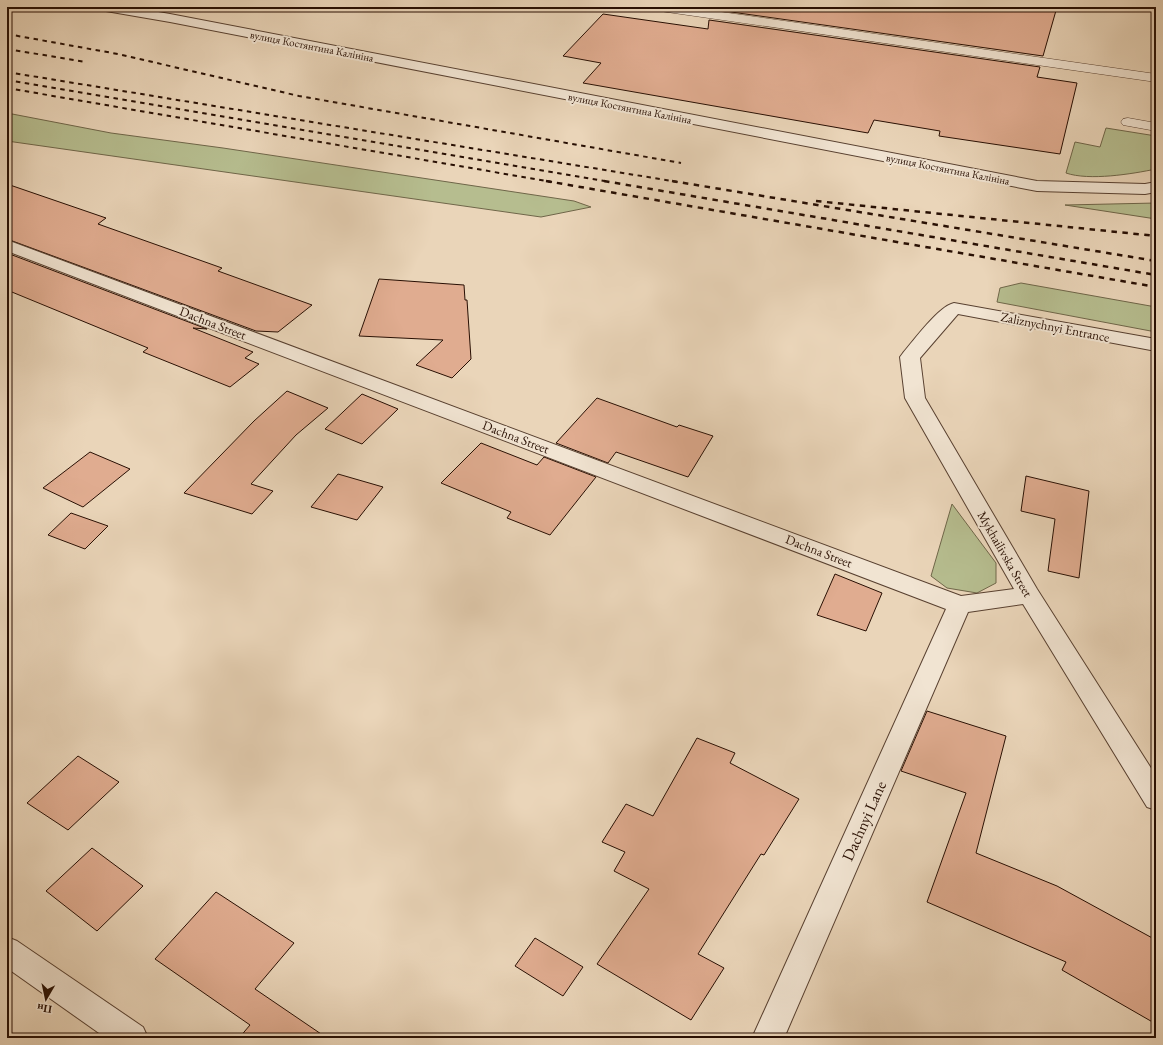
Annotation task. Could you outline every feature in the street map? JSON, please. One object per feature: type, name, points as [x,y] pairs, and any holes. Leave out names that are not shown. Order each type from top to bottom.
[{"type":"street","name":"вулиця Костянтина Калініна","points":[[106,7],[170,18],[1036,186],[1145,189],[1156,187]]},
{"type":"street","name":"Dachna Street","points":[[7,245],[960,605],[1029,595]]},
{"type":"street","name":"Zaliznychnyi Entrance","points":[[954,308],[1156,345]]},
{"type":"street","name":"Mykhailivska Street","points":[[954,308],[929,334],[910,357],[915,398],[1029,595],[1156,799]]},
{"type":"street","name":"Dachnyi Lane","points":[[768,1038],[960,605]]},
{"type":"street","points":[[7,951],[132,1038]]},
{"type":"lane","points":[[660,7],[1156,78]]},
{"type":"lane","points":[[1128,122],[1156,127]]},
{"type":"green space","points":[[7,113],[111,133],[223,148],[574,201],[591,207],[541,217],[7,141]]},
{"type":"green space","points":[[1106,128],[1156,136],[1156,169],[1123,175],[1098,177],[1066,173],[1075,142],[1100,147]]},
{"type":"green space","points":[[1156,203],[1156,219],[1065,205]]},
{"type":"green space","points":[[1021,283],[1156,307],[1156,332],[997,302],[1000,288]]},
{"type":"green space","points":[[952,504],[996,563],[996,583],[977,593],[947,588],[931,576]]},
{"type":"building","points":[[710,7],[1057,7],[1043,56],[710,9]]},
{"type":"building","points":[[603,14],[708,29],[709,20],[1040,67],[1037,77],[1077,83],[1060,154],[939,136],[940,131],[874,120],[868,133],[583,83],[601,63],[563,56]]},
{"type":"building","points":[[7,184],[106,218],[98,224],[222,268],[218,271],[312,305],[278,332],[256,331],[7,239]]},
{"type":"building","points":[[7,253],[207,329],[193,328],[253,352],[245,358],[259,364],[230,387],[143,352],[148,348],[7,290]]},
{"type":"building","points":[[379,279],[464,285],[465,300],[467,300],[471,359],[452,378],[416,365],[443,340],[359,336]]},
{"type":"building","points":[[287,391],[328,408],[296,435],[251,484],[273,491],[252,514],[184,493],[254,421]]},
{"type":"building","points":[[362,394],[398,409],[362,444],[325,429]]},
{"type":"building","points":[[597,398],[677,427],[679,425],[713,436],[688,477],[616,452],[608,463],[556,443]]},
{"type":"building","points":[[481,443],[537,465],[544,457],[596,477],[550,535],[507,518],[511,512],[441,483]]},
{"type":"building","points":[[90,452],[130,469],[83,507],[43,488]]},
{"type":"building","points":[[338,474],[383,487],[357,520],[311,507]]},
{"type":"building","points":[[1026,476],[1089,491],[1079,578],[1048,571],[1055,519],[1021,511]]},
{"type":"building","points":[[71,513],[108,526],[85,549],[48,535]]},
{"type":"building","points":[[835,574],[882,593],[866,631],[817,615]]},
{"type":"building","points":[[927,711],[1006,736],[976,853],[1057,886],[1156,940],[1156,1024],[1062,970],[1066,962],[927,902],[966,793],[901,771]]},
{"type":"building","points":[[697,738],[735,753],[730,763],[799,799],[764,855],[761,854],[698,954],[724,968],[691,1020],[597,964],[649,889],[614,871],[625,852],[602,842],[626,804],[653,816]]},
{"type":"building","points":[[78,756],[119,782],[68,830],[27,803]]},
{"type":"building","points":[[92,848],[143,886],[97,931],[46,891]]},
{"type":"building","points":[[216,892],[294,943],[255,989],[327,1038],[239,1038],[250,1025],[155,959]]},
{"type":"building","points":[[535,938],[583,967],[563,996],[515,966]]},
{"type":"railway","points":[[7,34],[118,54],[299,96],[681,163]]},
{"type":"railway","points":[[7,49],[86,62]]},
{"type":"railway","points":[[7,72],[678,182]]},
{"type":"railway","points":[[7,80],[610,182]]},
{"type":"railway","points":[[7,88],[552,182]]},
{"type":"railway","points":[[546,181],[1156,287]]},
{"type":"railway","points":[[604,181],[1156,275]]},
{"type":"railway","points":[[672,181],[1156,261]]},
{"type":"railway","points":[[816,201],[1156,236]]}]
